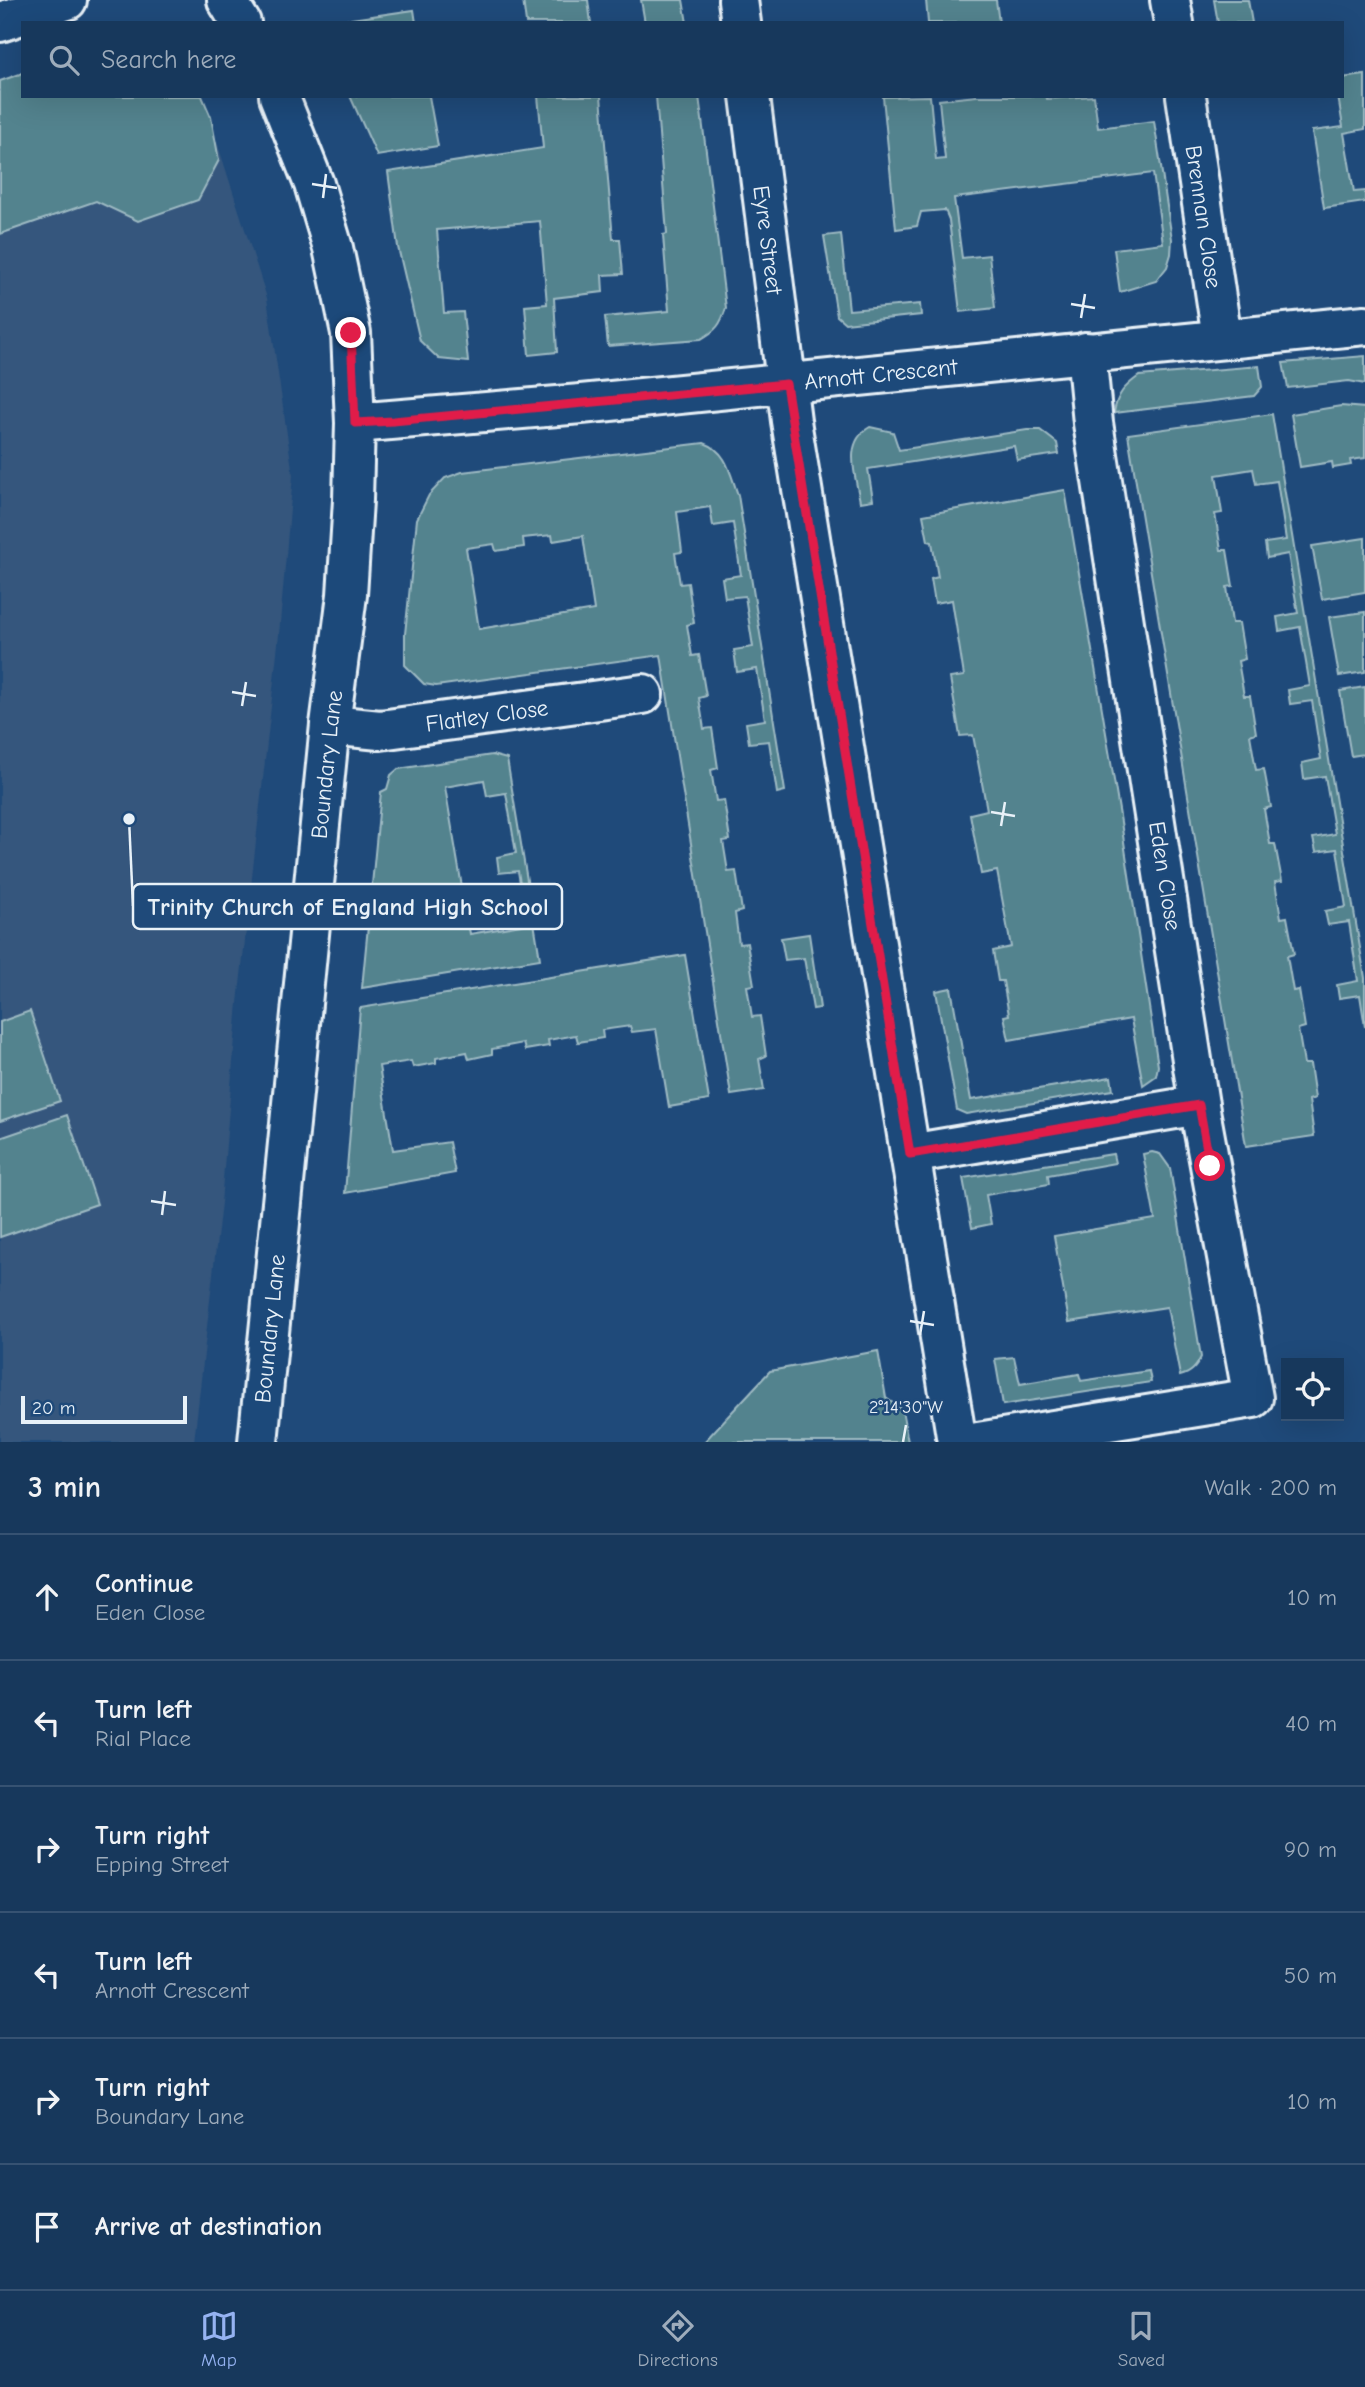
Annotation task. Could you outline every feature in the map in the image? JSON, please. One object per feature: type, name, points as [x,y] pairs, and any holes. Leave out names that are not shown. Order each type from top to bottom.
[{"type":"street","points":[[0,22],[66,0]]},
{"type":"street","points":[[228,0],[241,21]]},
{"type":"street","points":[[738,0],[741,21]]},
{"type":"street","points":[[1170,0],[1174,21]]},
{"type":"street","name":"Boundary Lane","points":[[258,1442],[330,725],[347,595],[355,423],[351,333],[333,248],[314,184],[280,98]]},
{"type":"street","name":"Eyre Street","points":[[750,98],[786,384],[957,1442]]},
{"type":"street","name":"Brennan Close","points":[[1185,98],[1222,338]]},
{"type":"street","name":"Arnott Crescent","points":[[355,423],[786,384],[1365,325]]},
{"type":"street","name":"Eden Close","points":[[978,1442],[1252,1398],[1199,1105],[1093,423],[1086,352]]},
{"type":"street","name":"Flatley Close","points":[[330,725],[380,730],[643,694]]},
{"type":"street","points":[[910,1154],[1199,1105]]},
{"type":"shaded area","points":[[21,74],[21,98],[201,98],[267,298],[293,475],[279,635],[238,1003],[221,1203],[194,1442],[0,1442],[0,81]]},
{"type":"green space","points":[[523,0],[588,0],[591,21],[526,21]]},
{"type":"green space","points":[[641,0],[683,0],[687,21],[645,21]]},
{"type":"green space","points":[[926,0],[996,0],[999,21],[928,21]]},
{"type":"green space","points":[[1214,0],[1248,0],[1252,21],[1218,21]]},
{"type":"green space","points":[[414,10],[416,21],[338,21]]},
{"type":"green space","points":[[21,74],[21,98],[203,98],[211,117],[219,160],[198,200],[138,221],[96,201],[0,234],[0,81]]},
{"type":"green space","points":[[1365,75],[1365,129],[1344,133],[1354,192],[1365,191],[1365,202],[1324,208],[1312,131],[1343,127],[1338,98],[1344,98],[1344,78]]},
{"type":"green space","points":[[351,98],[429,98],[438,146],[377,156]]},
{"type":"green space","points":[[538,98],[601,98],[613,239],[620,239],[623,274],[602,275],[603,292],[554,298],[557,352],[529,355],[525,306],[547,304],[540,221],[437,230],[444,313],[463,312],[468,362],[439,359],[420,341],[398,247],[388,172],[543,148]]},
{"type":"green space","points":[[656,98],[699,98],[726,308],[717,326],[701,339],[608,346],[605,317],[669,311],[663,235],[667,234]]},
{"type":"green space","points":[[883,98],[930,98],[936,160],[945,159],[939,100],[1094,98],[1098,128],[1154,121],[1172,239],[1167,267],[1156,281],[1120,292],[1114,249],[1163,243],[1153,173],[954,198],[962,258],[989,255],[995,308],[960,312],[949,220],[945,210],[921,212],[917,226],[896,229]]},
{"type":"green space","points":[[841,234],[849,310],[920,304],[921,315],[845,323],[837,316],[824,236]]},
{"type":"green space","points":[[1365,356],[1365,384],[1349,381],[1288,388],[1283,363]]},
{"type":"green space","points":[[1259,366],[1262,387],[1254,396],[1114,413],[1122,392],[1139,376]]},
{"type":"green space","points":[[1341,406],[1365,408],[1365,458],[1350,460],[1351,465],[1333,468],[1332,462],[1300,467],[1291,414]]},
{"type":"green space","points":[[1272,414],[1365,978],[1365,1027],[1360,995],[1339,998],[1337,985],[1358,981],[1349,922],[1328,925],[1325,911],[1346,907],[1337,849],[1316,852],[1313,838],[1335,834],[1325,776],[1304,779],[1302,763],[1321,759],[1312,701],[1290,704],[1288,690],[1310,686],[1300,627],[1279,631],[1277,617],[1298,613],[1288,554],[1267,558],[1265,543],[1286,540],[1277,481],[1256,484],[1253,469],[1216,475],[1222,513],[1215,514],[1221,550],[1227,550],[1233,586],[1227,587],[1232,623],[1239,623],[1245,659],[1238,661],[1244,696],[1250,696],[1256,733],[1250,735],[1256,770],[1264,769],[1271,807],[1264,809],[1270,844],[1275,844],[1282,881],[1275,882],[1281,918],[1287,917],[1294,954],[1287,956],[1293,991],[1299,990],[1305,1027],[1298,1029],[1304,1064],[1310,1064],[1315,1098],[1309,1100],[1314,1136],[1246,1146],[1128,434]]},
{"type":"green space","points":[[870,427],[893,432],[899,450],[1040,430],[1057,443],[1059,454],[1017,460],[1014,446],[868,469],[873,500],[860,502],[853,451],[861,434]]},
{"type":"green space","points":[[704,443],[718,451],[727,464],[738,495],[785,791],[777,793],[769,741],[749,743],[746,723],[765,720],[757,669],[737,672],[734,650],[753,647],[745,596],[725,598],[722,578],[741,575],[733,523],[713,526],[710,507],[677,512],[682,552],[675,553],[680,584],[688,583],[694,623],[687,625],[692,656],[699,655],[706,696],[699,698],[704,729],[712,728],[718,768],[711,770],[716,801],[724,800],[730,840],[723,841],[728,872],[736,871],[742,911],[735,913],[739,944],[747,943],[754,985],[747,986],[752,1017],[760,1016],[766,1056],[759,1059],[764,1090],[731,1095],[661,655],[436,686],[424,684],[405,665],[405,634],[417,519],[429,495],[445,478],[462,472]],"holes":[[[552,535],[553,541],[583,536],[594,610],[479,629],[466,548],[494,544],[496,551],[524,547],[523,538]]]},
{"type":"green space","points":[[1065,490],[1121,822],[1158,1066],[1156,1076],[1143,1085],[1131,1019],[1009,1040],[1004,1016],[1009,1015],[1003,981],[998,981],[993,951],[1011,947],[997,871],[981,874],[970,814],[987,810],[973,735],[960,736],[950,678],[964,676],[952,600],[935,603],[931,579],[938,577],[932,542],[928,541],[923,515]]},
{"type":"green space","points":[[1365,538],[1365,592],[1322,599],[1312,546]]},
{"type":"green space","points":[[1365,612],[1365,672],[1339,676],[1329,617]]},
{"type":"green space","points":[[1365,687],[1365,754],[1351,756],[1340,691]]},
{"type":"green space","points":[[492,755],[507,759],[540,959],[362,988],[381,792],[387,789],[391,775],[398,769]],"holes":[[[484,780],[487,796],[506,793],[516,853],[497,857],[499,873],[518,871],[527,924],[470,934],[445,787]]]},
{"type":"green space","points":[[809,934],[820,1008],[813,1009],[804,958],[785,960],[781,938]]},
{"type":"green space","points":[[685,955],[709,1100],[669,1107],[656,1029],[632,1032],[630,1026],[602,1030],[603,1038],[578,1042],[576,1035],[548,1040],[549,1046],[525,1050],[523,1043],[492,1049],[492,1054],[469,1059],[467,1052],[436,1058],[436,1063],[413,1067],[411,1061],[379,1066],[393,1150],[449,1142],[455,1173],[345,1193],[360,1008]]},
{"type":"green space","points":[[951,988],[971,1100],[1111,1077],[1113,1090],[966,1114],[957,1110],[936,991]]},
{"type":"green space","points":[[30,1011],[60,1101],[0,1121],[0,1022]]},
{"type":"green space","points":[[67,1115],[97,1204],[0,1237],[0,1138]]},
{"type":"green space","points":[[1113,1154],[1115,1163],[1048,1175],[1049,1184],[986,1195],[991,1224],[972,1228],[963,1178]]},
{"type":"green space","points":[[1143,1154],[1160,1154],[1170,1168],[1201,1357],[1193,1370],[1180,1376],[1167,1307],[1069,1322],[1054,1236],[1155,1219]]},
{"type":"green space","points":[[878,1351],[886,1398],[902,1410],[908,1442],[704,1442],[770,1371]]},
{"type":"green space","points":[[1014,1357],[1020,1384],[1079,1374],[1081,1381],[1149,1371],[1151,1382],[1003,1405],[995,1359]]},
{"type":"place","name":"Trinity Church of England High School","points":[[129,819]]},
{"type":"route","points":[[351,333],[355,423],[786,384],[910,1154],[1199,1105],[1210,1166]]}]
